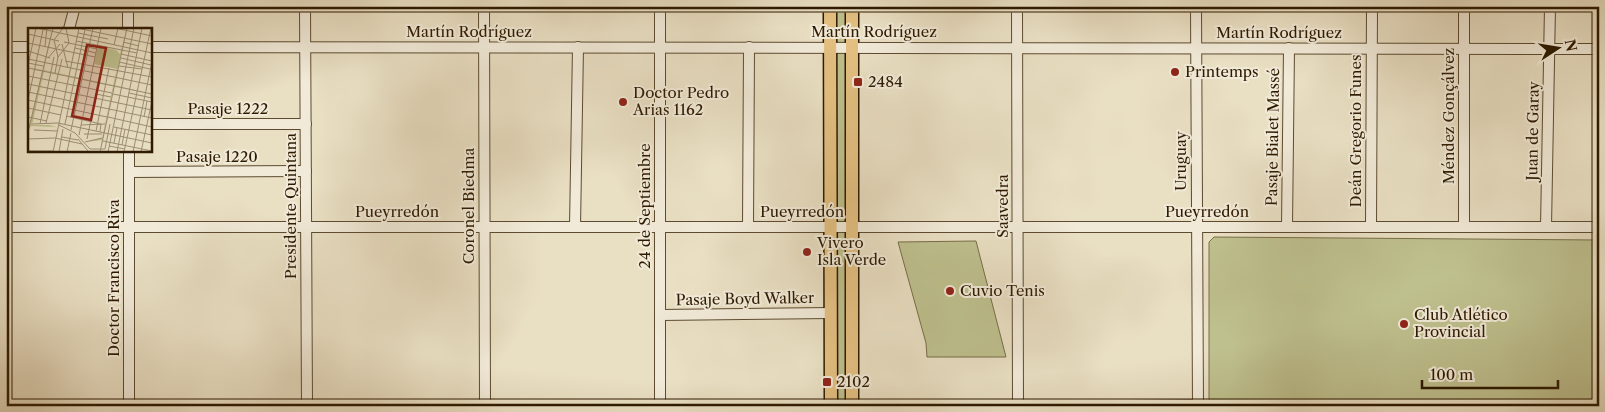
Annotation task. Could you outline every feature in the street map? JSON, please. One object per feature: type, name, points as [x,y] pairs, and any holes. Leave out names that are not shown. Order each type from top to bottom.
[{"type":"main road","points":[[830,6],[831,406]]},
{"type":"main road","points":[[852,6],[852,406]]},
{"type":"street","points":[[68,28],[76,6]]},
{"type":"street","points":[[128,6],[128,28]]},
{"type":"street","name":"Presidente Quintana","points":[[305,6],[307,406]]},
{"type":"street","name":"Coronel Biedma","points":[[484,6],[485,406]]},
{"type":"street","name":"24 de Septiembre","points":[[660,6],[660,406]]},
{"type":"street","name":"Saavedra","points":[[1017,6],[1018,406]]},
{"type":"street","name":"Uruguay","points":[[1196,6],[1198,406]]},
{"type":"street","name":"Deán Gregorio Funes","points":[[1370,227],[1372,6]]},
{"type":"street","name":"Méndez Gonçálvez","points":[[1464,6],[1464,227]]},
{"type":"street","name":"Juan de Garay","points":[[1546,227],[1550,6]]},
{"type":"street","points":[[6,48],[28,47]]},
{"type":"street","name":"Martín Rodríguez","points":[[151,47],[1599,49]]},
{"type":"street","points":[[575,227],[578,47]]},
{"type":"street","points":[[748,227],[750,47]]},
{"type":"street","name":"Pasaje Bialet Massé","points":[[1287,227],[1289,48]]},
{"type":"street","name":"Pasaje 1222","points":[[151,124],[306,124]]},
{"type":"street","name":"Doctor Francisco Riva","points":[[128,151],[129,406]]},
{"type":"street","name":"Pasaje 1220","points":[[129,172],[306,171]]},
{"type":"street","name":"Pueyrredón","points":[[6,227],[1599,227]]},
{"type":"street","name":"Pasaje Boyd Walker","points":[[660,315],[831,313]]},
{"type":"street","points":[[1130,406],[1198,406]]},
{"type":"green space","points":[[830,6],[852,6],[852,406],[831,406]]},
{"type":"green space","name":"Club Atlético Provincial","points":[[1214,237],[1599,240],[1599,406],[1209,406],[1209,242]]},
{"type":"green space","name":"Cuvio Tenis","points":[[976,241],[1006,357],[927,357],[926,343],[898,242]]},
{"type":"place","name":"Printemps","points":[[1175,72]]},
{"type":"place","name":"2484","points":[[858,82]]},
{"type":"place","name":"Doctor Pedro Arias 1162","points":[[623,102]]},
{"type":"place","name":"Vivero Isla Verde","points":[[807,252]]},
{"type":"place","name":"Cuvio Tenis","points":[[950,291]]},
{"type":"place","name":"Club Atlético Provincial","points":[[1404,324]]},
{"type":"place","name":"2102","points":[[827,382]]}]
